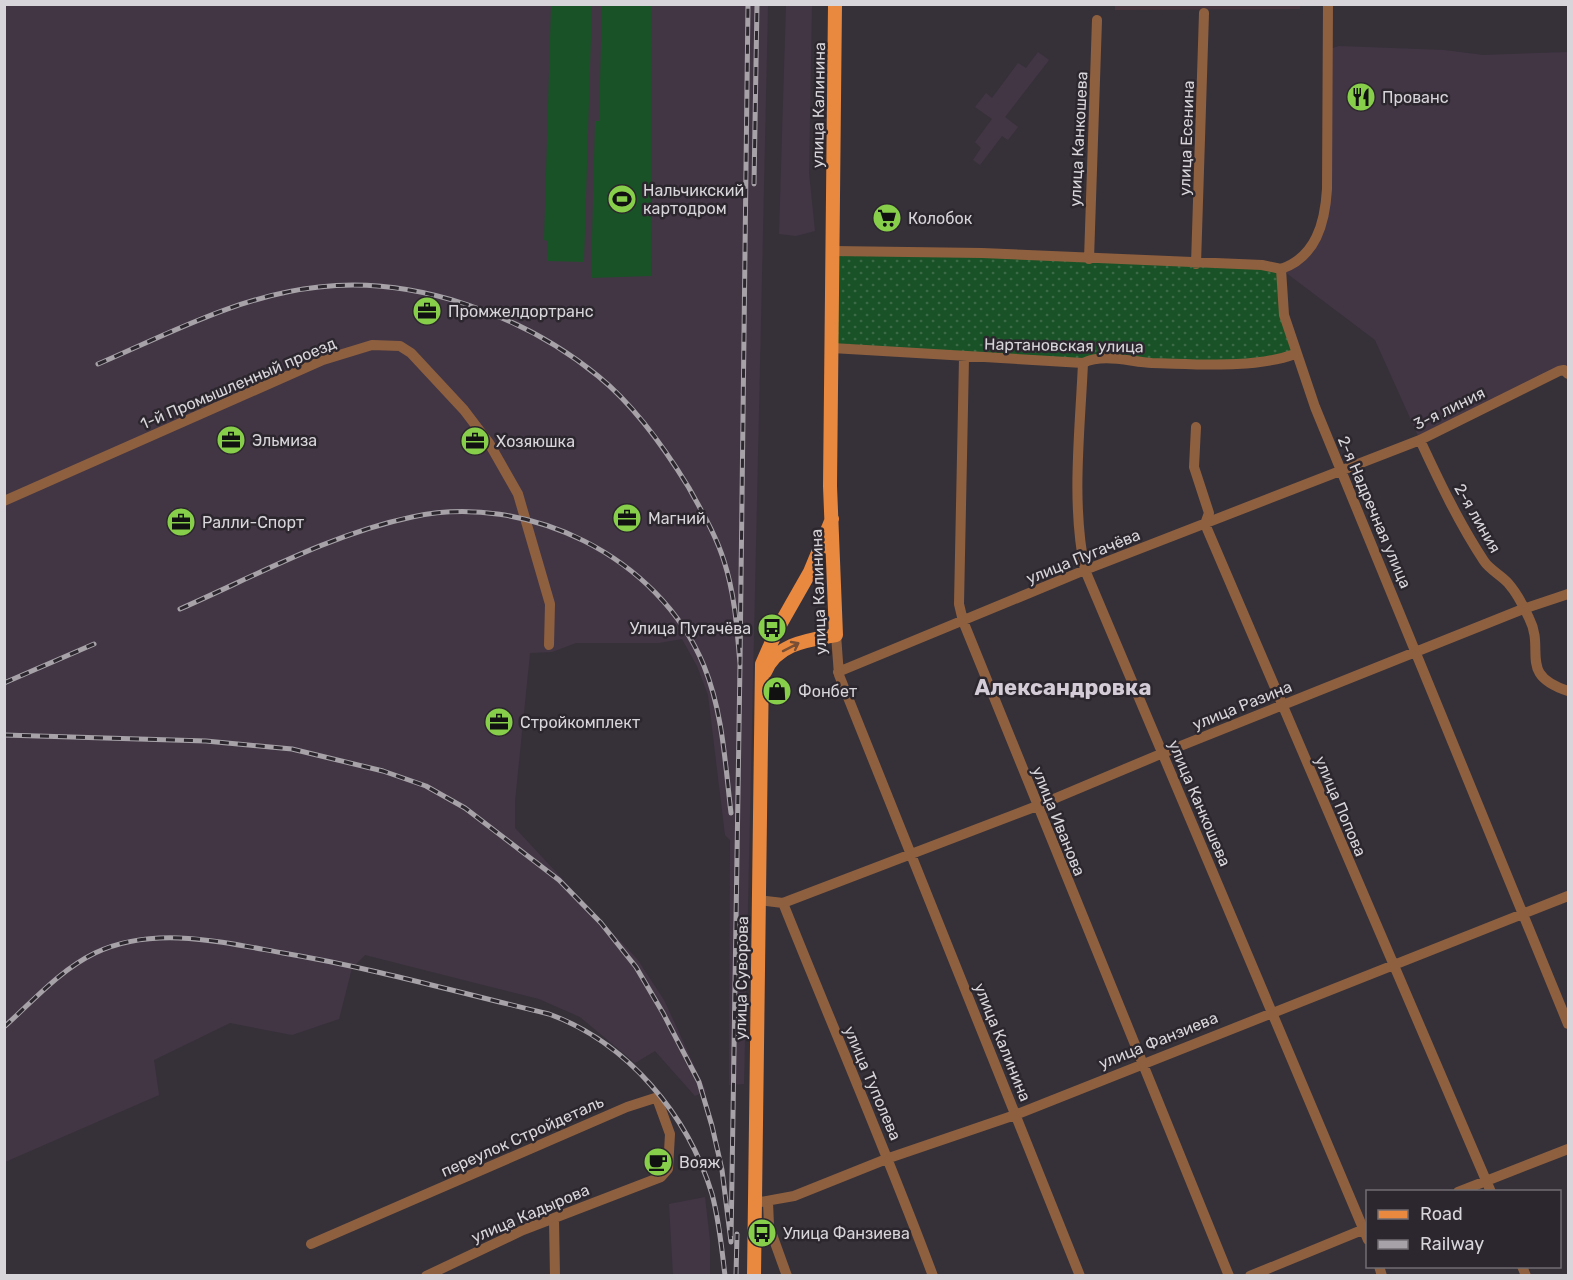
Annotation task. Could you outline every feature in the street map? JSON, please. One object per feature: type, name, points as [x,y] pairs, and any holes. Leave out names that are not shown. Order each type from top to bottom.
[{"type":"main road","name":"улица Калинина","points":[[835,4],[832,519],[836,635]]},
{"type":"main road","name":"улица Суворова","points":[[754,1275],[762,1202],[759,900],[764,657],[810,572],[832,519]]},
{"type":"main road","points":[[762,680],[767,667],[785,649],[797,643],[836,635]]},
{"type":"street","points":[[833,251],[982,253],[1196,264],[1262,265],[1281,269],[1303,258],[1318,236],[1325,216],[1328,4]]},
{"type":"street","name":"улица Есенина","points":[[1196,264],[1204,13]]},
{"type":"street","name":"улица Канкошева","points":[[1089,259],[1097,20]]},
{"type":"street","name":"2-я Надречная улица","points":[[1281,269],[1284,315],[1295,354],[1340,470],[1418,651],[1569,1024]]},
{"type":"street","name":"1-й Промышленный проезд","points":[[4,501],[323,360],[372,345],[400,346],[411,353],[464,410],[489,443],[518,494],[550,604],[549,645]]},
{"type":"street","name":"Нартановская улица","points":[[832,348],[964,358],[1083,363],[1091,359],[1150,363],[1270,363],[1295,354]]},
{"type":"street","name":"улица Иванова","points":[[964,358],[959,604],[963,621],[1229,1275]]},
{"type":"street","name":"улица Канкошева","points":[[1083,363],[1078,493],[1081,549],[1085,570],[1365,1228]]},
{"type":"street","name":"3-я линия","points":[[1340,470],[1420,440],[1559,371],[1564,370],[1569,374]]},
{"type":"street","name":"улица Попова","points":[[1196,427],[1194,467],[1209,513],[1205,524],[1491,1190]]},
{"type":"street","name":"2-я линия","points":[[1420,440],[1446,494],[1486,564],[1508,583],[1531,621],[1534,653],[1542,676],[1550,684],[1569,692]]},
{"type":"street","name":"улица Пугачёва","points":[[838,672],[1085,570],[1340,470]]},
{"type":"street","name":"улица Разина","points":[[759,900],[783,903],[1037,806],[1523,609],[1569,594]]},
{"type":"street","name":"улица Калинина","points":[[836,635],[838,672],[1080,1275]]},
{"type":"street","name":"улица Фанзиева","points":[[762,1202],[794,1196],[889,1158],[1015,1115],[1142,1062],[1569,896]]},
{"type":"street","name":"улица Туполева","points":[[783,903],[855,1083],[889,1158],[933,1275]]},
{"type":"street","name":"переулок Стройдеталь","points":[[311,1244],[627,1107],[655,1098],[667,1122],[670,1155],[668,1169],[661,1177],[647,1181]]},
{"type":"street","points":[[1461,1190],[1569,1149]]},
{"type":"street","name":"улица Кадырова","points":[[426,1275],[523,1230],[554,1220],[647,1181]]},
{"type":"street","points":[[762,1202],[787,1275]]},
{"type":"street","points":[[554,1220],[555,1275]]},
{"type":"street","points":[[1250,1275],[1365,1228]]},
{"type":"shaded area","points":[[1115,4],[1300,5],[1300,9],[1115,10]]},
{"type":"shaded area","points":[[5,5],[768,5],[744,1084],[729,1085],[730,840],[725,835],[708,695],[697,666],[682,639],[659,643],[576,643],[552,652],[530,653],[515,801],[515,828],[637,959],[664,1000],[706,1091],[695,1096],[655,1051],[635,1063],[580,1017],[539,999],[365,955],[352,968],[339,1019],[292,1035],[230,1023],[154,1060],[159,1095],[5,1162]]},
{"type":"shaded area","points":[[786,5],[812,5],[809,173],[815,231],[796,236],[779,234]]},
{"type":"shaded area","points":[[1339,46],[1444,50],[1483,55],[1568,52],[1568,374],[1564,370],[1420,440],[1375,340],[1281,269],[1293,265],[1321,227],[1327,50]]},
{"type":"shaded area","points":[[1038,52],[1049,60],[1005,117],[1018,127],[1008,140],[1002,136],[980,165],[973,160],[981,148],[975,142],[992,119],[975,107],[986,93],[992,98],[1018,63],[1026,68]]},
{"type":"shaded area","points":[[705,1197],[710,1241],[710,1275],[673,1275],[669,1204]]},
{"type":"green space","points":[[551,5],[592,5],[584,262],[547,261],[548,241],[544,240]]},
{"type":"green space","name":"Нальчикский картодром","points":[[602,5],[652,5],[651,276],[591,278],[595,121],[599,121]]},
{"type":"green space","points":[[833,251],[1281,269],[1295,354],[1271,362],[1150,363],[832,348]]},
{"type":"railway","points":[[98,364],[179,328],[234,307],[290,291],[319,287],[356,285],[430,294],[502,318],[568,354],[598,376],[624,400],[669,457],[699,506],[721,551],[733,599],[740,664],[748,4]]},
{"type":"railway","points":[[754,184],[757,4]]},
{"type":"railway","points":[[180,609],[323,545],[382,524],[412,517],[455,512],[499,514],[543,524],[584,541],[622,564],[655,593],[683,627],[704,666],[715,702],[731,813]]},
{"type":"railway","points":[[4,683],[94,644]]},
{"type":"railway","points":[[4,735],[206,741],[292,749],[383,771],[426,786],[465,808],[559,880],[601,923],[636,967],[699,1082],[722,1170],[731,1242],[740,664]]},
{"type":"railway","points":[[4,1027],[47,987],[82,960],[118,945],[164,938],[188,938],[236,944],[317,959],[549,1014],[578,1027],[604,1043],[629,1063],[671,1110],[688,1137],[712,1194],[725,1276]]},
{"type":"railway","points":[[736,1276],[737,1234]]},
{"type":"place","name":"Прованс","points":[[1361,97]]},
{"type":"place","name":"Нальчикский картодром","points":[[622,199]]},
{"type":"place","name":"Колобок","points":[[887,218]]},
{"type":"place","name":"Промжелдортранс","points":[[427,311]]},
{"type":"place","name":"Эльмиза","points":[[231,440]]},
{"type":"place","name":"Хозяюшка","points":[[475,441]]},
{"type":"place","name":"Магний","points":[[627,518]]},
{"type":"place","name":"Ралли-Спорт","points":[[181,522]]},
{"type":"place","name":"Улица Пугачёва","points":[[772,628]]},
{"type":"place","name":"Фонбет","points":[[777,691]]},
{"type":"place","name":"Стройкомплект","points":[[499,722]]},
{"type":"place","name":"Вояж","points":[[658,1162]]},
{"type":"place","name":"Улица Фанзиева","points":[[762,1233]]},
{"type":"district","name":"Александровка","points":[[1063,687]]}]
